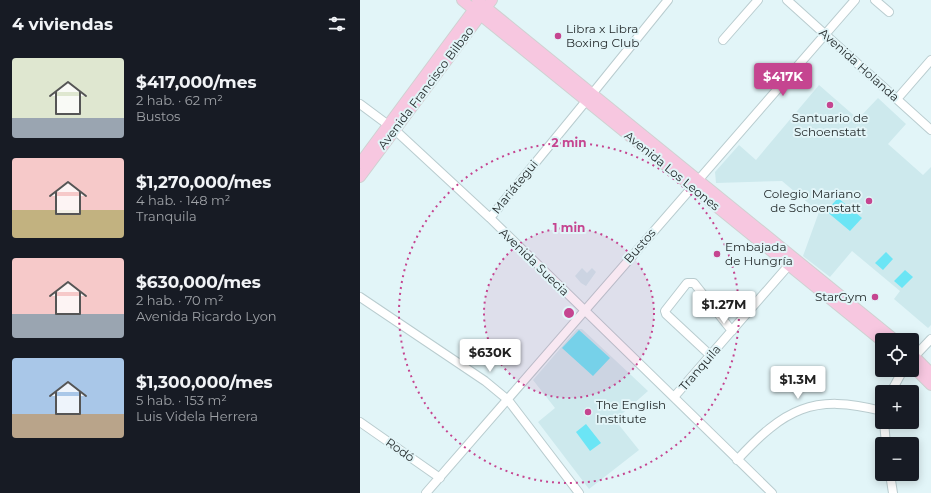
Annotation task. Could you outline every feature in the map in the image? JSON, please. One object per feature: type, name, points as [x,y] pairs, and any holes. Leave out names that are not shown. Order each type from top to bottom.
[{"type":"main road","name":"Avenida Los Leones","points":[[462,0],[481,5],[788,265],[875,335]]},
{"type":"main road","name":"Avenida Francisco Bilbao","points":[[360,177],[392,128],[481,5]]},
{"type":"main road","name":"Avenida Francisco Bilbao","points":[[360,163],[392,128]]},
{"type":"main road","name":"Avenida Los Leones","points":[[694,184],[886,333]]},
{"type":"main road","points":[[919,364],[931,373]]},
{"type":"main road","points":[[919,368],[931,385]]},
{"type":"street","name":"Mariátegui","points":[[490,218],[668,0]]},
{"type":"street","points":[[723,40],[758,0]]},
{"type":"street","name":"Avenida Holanda","points":[[787,0],[931,130]]},
{"type":"street","name":"Bustos","points":[[426,493],[855,0]]},
{"type":"street","points":[[875,0],[888,12]]},
{"type":"street","points":[[897,99],[931,60]]},
{"type":"street","name":"Avenida Suecia","points":[[360,104],[392,128],[490,218],[772,493]]},
{"type":"street","name":"Tranquila","points":[[674,397],[788,265]]},
{"type":"street","points":[[710,355],[666,314],[665,311],[687,283],[694,283],[732,331]]},
{"type":"street","points":[[360,297],[485,381],[508,400],[579,493]]},
{"type":"street","points":[[919,352],[931,338]]},
{"type":"street","points":[[737,460],[770,427],[794,412],[832,404],[852,405],[875,410]]},
{"type":"street","name":"Rodó","points":[[360,422],[440,478]]},
{"type":"street","points":[[891,481],[893,493]]},
{"type":"shaded area","name":"Colegio Mariano de Schoenstatt","points":[[819,85],[858,119],[878,98],[906,124],[888,144],[923,175],[931,167],[931,325],[928,328],[894,299],[900,291],[852,251],[830,277],[803,256],[819,212],[782,181],[716,183],[715,172],[739,145],[756,160]]},
{"type":"shaded area","points":[[838,198],[862,218],[850,231],[826,211]]},
{"type":"shaded area","points":[[886,252],[893,259],[883,270],[875,263]]},
{"type":"shaded area","points":[[582,268],[587,273],[592,268],[596,272],[586,286],[575,276]]},
{"type":"shaded area","points":[[905,270],[913,277],[902,288],[894,281]]},
{"type":"shaded area","name":"The English Institute","points":[[577,329],[582,329],[648,391],[615,420],[639,450],[589,489],[538,422],[555,408],[533,380]]},
{"type":"shaded area","points":[[579,330],[610,358],[593,376],[562,348]]},
{"type":"shaded area","points":[[586,424],[601,443],[590,451],[576,432]]},
{"type":"place","name":"Libra x Libra Boxing Club","points":[[558,36]]},
{"type":"place","name":"Santuario de Schoenstatt","points":[[830,105]]},
{"type":"place","name":"Colegio Mariano de Schoenstatt","points":[[869,201]]},
{"type":"place","name":"Embajada de Hungría","points":[[717,254]]},
{"type":"place","name":"StarGym","points":[[875,297]]},
{"type":"place","name":"The English Institute","points":[[588,412]]}]
